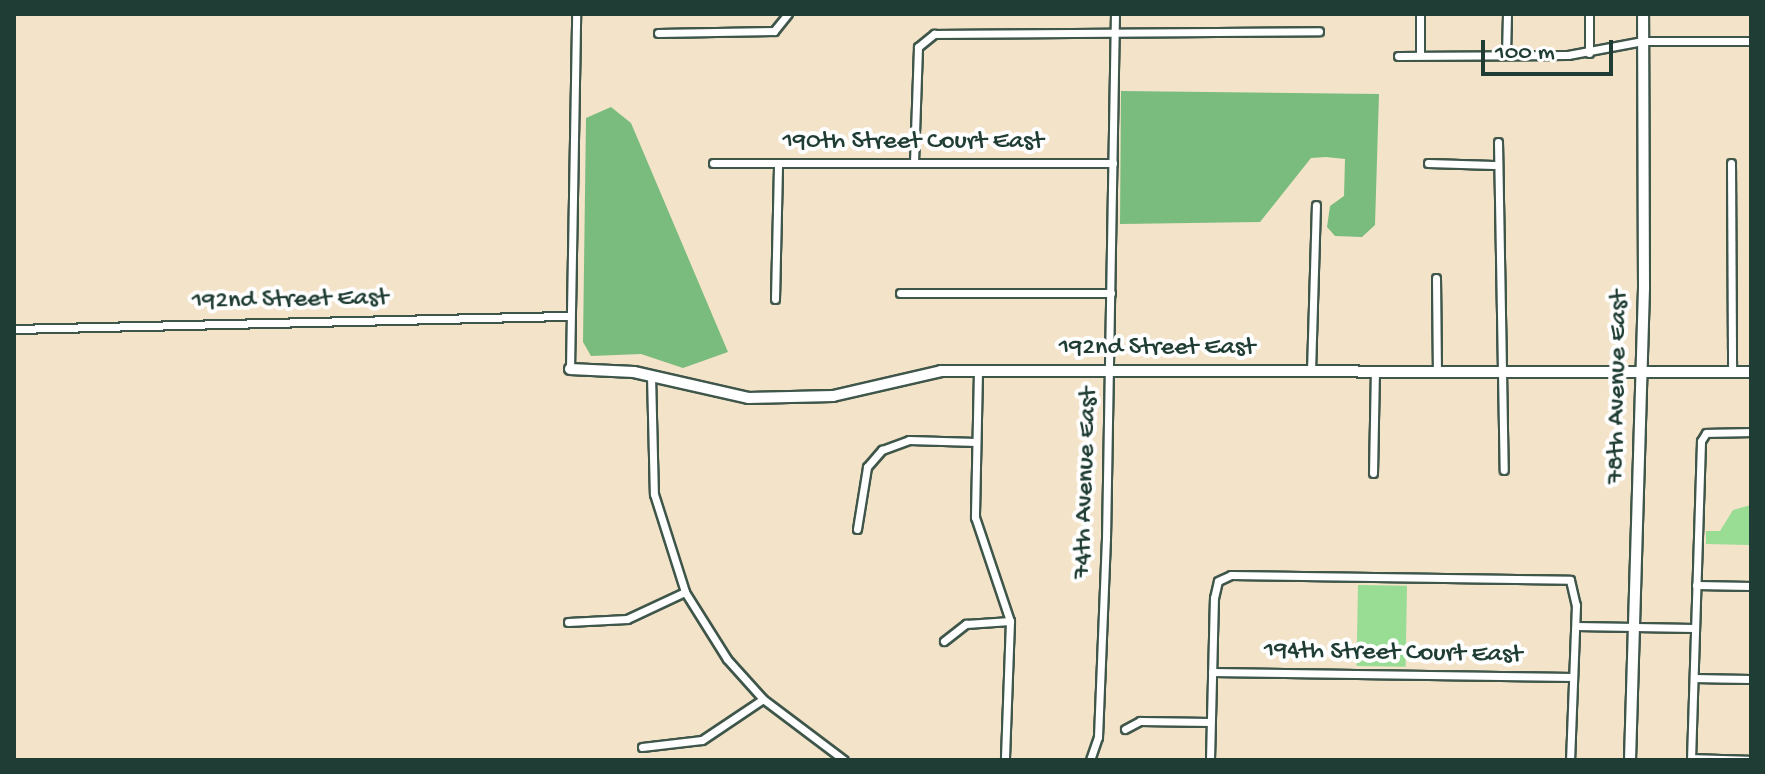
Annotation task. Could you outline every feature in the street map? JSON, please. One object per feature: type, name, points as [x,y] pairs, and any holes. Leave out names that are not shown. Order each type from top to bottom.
[{"type":"street","points":[[570,369],[567,316],[576,14]]},
{"type":"street","points":[[658,33],[780,28],[788,14]]},
{"type":"street","name":"74th Avenue East","points":[[1090,760],[1098,737],[1111,371],[1115,14]]},
{"type":"street","points":[[1420,14],[1420,55]]},
{"type":"street","points":[[1506,55],[1507,14]]},
{"type":"street","points":[[1589,14],[1589,53]]},
{"type":"street","name":"78th Avenue East","points":[[1630,760],[1642,372],[1643,14]]},
{"type":"street","points":[[914,162],[920,42],[946,33],[1319,31]]},
{"type":"street","points":[[1398,56],[1589,53],[1643,41],[1751,41]]},
{"type":"street","points":[[1498,142],[1494,165],[1504,470]]},
{"type":"street","name":"190th Street Court East","points":[[713,163],[1113,163]]},
{"type":"street","points":[[1428,163],[1494,165]]},
{"type":"street","points":[[1731,163],[1732,372]]},
{"type":"street","points":[[775,299],[778,164]]},
{"type":"street","points":[[1311,372],[1316,205]]},
{"type":"street","points":[[1436,278],[1437,372]]},
{"type":"street","points":[[900,293],[1111,293]]},
{"type":"street","name":"192nd Street East","points":[[14,329],[567,316]]},
{"type":"street","name":"192nd Street East","points":[[570,369],[651,375],[726,396],[801,398],[909,375],[978,371],[1751,372]]},
{"type":"street","points":[[978,371],[975,517],[1010,621],[1005,760]]},
{"type":"street","points":[[1373,473],[1375,372]]},
{"type":"street","points":[[651,375],[654,494],[685,592],[727,659],[763,699],[844,760]]},
{"type":"street","points":[[1751,432],[1706,433],[1694,628],[1692,759],[1751,760]]},
{"type":"street","points":[[857,529],[867,467],[882,450],[909,440],[976,442]]},
{"type":"street","points":[[1210,760],[1212,672],[1220,577],[1570,580],[1576,626],[1570,760]]},
{"type":"street","points":[[1696,585],[1751,586]]},
{"type":"street","points":[[568,622],[627,619],[685,592]]},
{"type":"street","points":[[944,641],[966,624],[1010,621]]},
{"type":"street","points":[[1576,626],[1694,628]]},
{"type":"street","name":"194th Street Court East","points":[[1212,672],[1573,677]]},
{"type":"street","points":[[1694,678],[1751,679]]},
{"type":"street","points":[[642,747],[711,737],[763,699]]},
{"type":"street","points":[[1125,729],[1140,721],[1210,722]]},
{"type":"green space","points":[[1121,91],[1379,94],[1375,225],[1362,237],[1335,236],[1327,227],[1330,206],[1344,196],[1345,159],[1326,157],[1311,158],[1260,222],[1120,224]]},
{"type":"green space","points":[[611,107],[631,123],[728,352],[683,368],[641,354],[591,356],[583,342],[586,118]]},
{"type":"green space","points":[[1751,505],[1751,545],[1706,544],[1706,531],[1720,531],[1733,510]]},
{"type":"green space","points":[[1358,585],[1407,586],[1406,667],[1357,666]]}]
